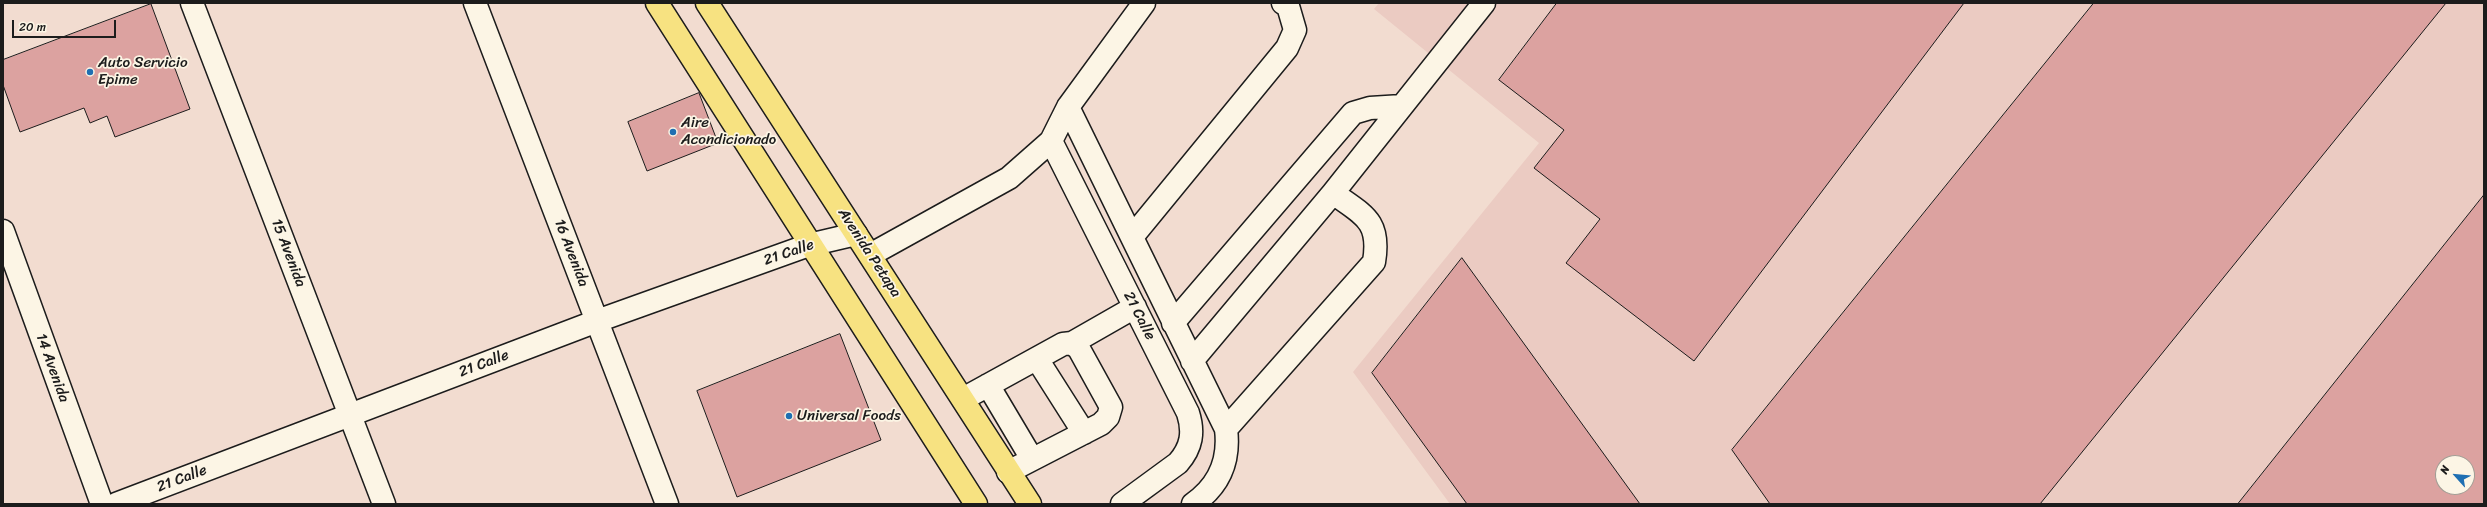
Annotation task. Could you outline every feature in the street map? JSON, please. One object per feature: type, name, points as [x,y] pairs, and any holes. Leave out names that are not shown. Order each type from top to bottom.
[{"type":"main road","points":[[657,3],[809,245],[976,504]]},
{"type":"main road","name":"Avenida Petapa","points":[[707,3],[1030,504]]},
{"type":"street","name":"15 Avenida","points":[[192,3],[384,504]]},
{"type":"street","name":"16 Avenida","points":[[475,3],[667,504]]},
{"type":"street","points":[[870,255],[1009,178],[1051,141],[1068,107],[1144,3]]},
{"type":"street","points":[[1132,238],[1287,48],[1295,30],[1288,6],[1284,3]]},
{"type":"street","points":[[1192,361],[1333,193],[1484,3]]},
{"type":"street","points":[[1174,322],[1353,113],[1370,108],[1402,106]]},
{"type":"street","name":"21 Calle","points":[[1068,107],[1226,429],[1227,443],[1223,470],[1214,484],[1193,504]]},
{"type":"street","name":"21 Calle","points":[[1051,141],[1188,413],[1193,429],[1186,454],[1178,463],[1122,504]]},
{"type":"street","points":[[1226,429],[1374,262],[1377,243],[1370,220],[1333,193]]},
{"type":"street","name":"14 Avenida","points":[[3,231],[102,504]]},
{"type":"street","name":"21 Calle","points":[[116,504],[597,321],[809,245],[856,234]]},
{"type":"street","points":[[963,399],[1063,344],[1072,343],[1135,306]]},
{"type":"street","points":[[1008,472],[1101,424],[1108,417],[1111,407],[1080,349],[1072,343]]},
{"type":"street","points":[[1037,359],[1084,433]]},
{"type":"street","points":[[988,385],[1032,459]]},
{"type":"shaded area","points":[[1379,3],[2484,3],[2484,504],[1450,504],[1353,372],[1539,143],[1374,9]]},
{"type":"building","points":[[1557,3],[1964,3],[1694,361],[1566,263],[1600,219],[1534,168],[1564,130],[1499,80]]},
{"type":"building","points":[[2094,3],[2446,3],[2040,504],[1770,504],[1732,450]]},
{"type":"building","name":"Auto Servicio Epime","points":[[151,4],[190,109],[115,137],[107,116],[90,123],[84,108],[20,132],[3,85],[3,60]]},
{"type":"building","name":"Aire Acondicionado","points":[[699,93],[718,143],[647,171],[628,122]]},
{"type":"building","points":[[2484,195],[2484,504],[2238,504]]},
{"type":"building","points":[[1462,258],[1640,504],[1467,504],[1372,373]]},
{"type":"building","name":"Universal Foods","points":[[840,334],[881,440],[737,497],[697,391]]},
{"type":"place","name":"Auto Servicio Epime","points":[[90,72]]},
{"type":"place","name":"Aire Acondicionado","points":[[673,132]]},
{"type":"place","name":"Universal Foods","points":[[789,416]]}]
